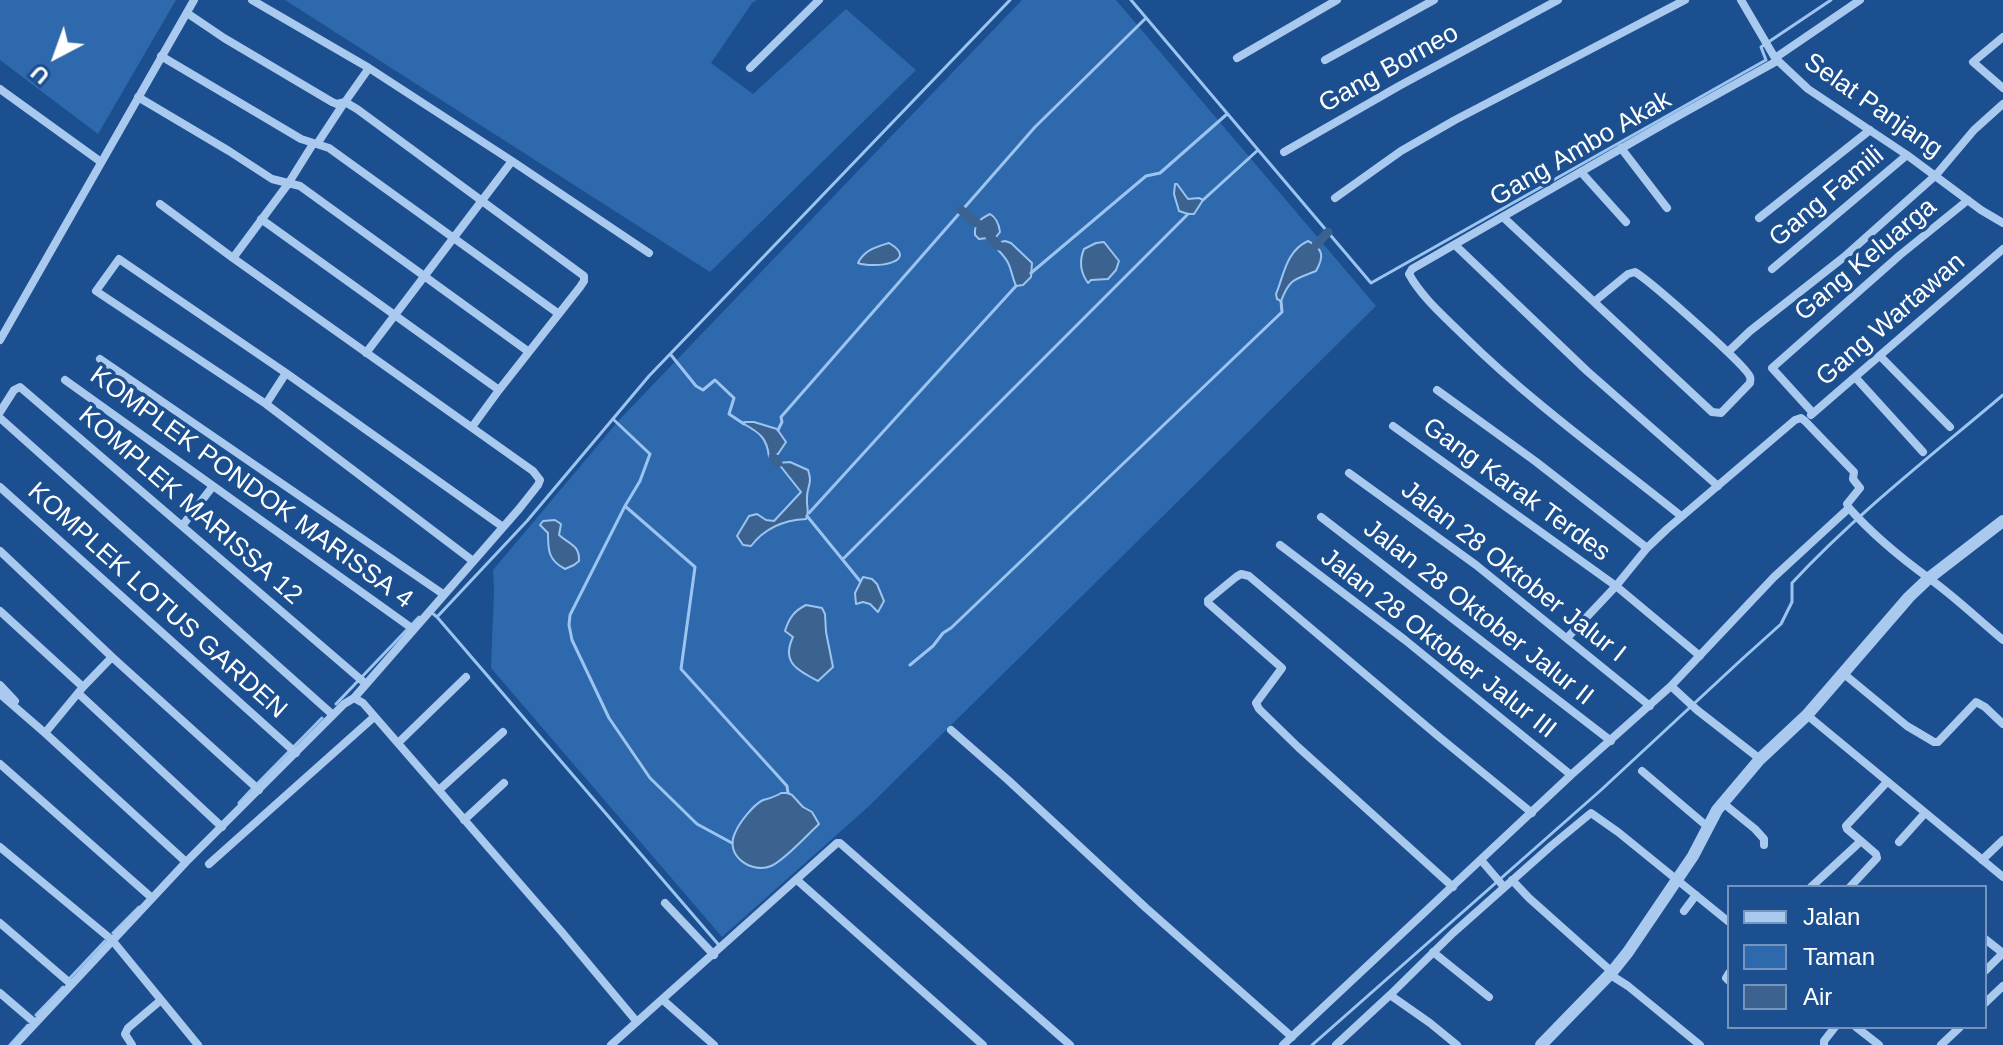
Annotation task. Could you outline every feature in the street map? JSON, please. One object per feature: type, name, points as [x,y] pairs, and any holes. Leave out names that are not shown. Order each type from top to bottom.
[{"type":"street","points":[[0,340],[194,0]]},
{"type":"street","points":[[252,0],[369,68],[649,253]]},
{"type":"street","points":[[750,68],[819,0]]},
{"type":"street","points":[[1237,58],[1337,0]]},
{"type":"street","points":[[1325,60],[1434,0]]},
{"type":"street","name":"Gang Borneo","points":[[1284,152],[1558,0]]},
{"type":"street","points":[[1335,198],[1401,151],[1455,120],[1685,0]]},
{"type":"street","name":"Selat Panjang","points":[[1741,0],[1776,59],[1820,98],[2003,223]]},
{"type":"street","name":"Gang Ambo Akak","points":[[1681,516],[1490,360],[1445,317],[1409,276],[1412,269],[1776,59],[1860,0]]},
{"type":"street","points":[[187,13],[315,93],[337,104],[344,102]]},
{"type":"street","points":[[2003,37],[1973,62],[2003,88]]},
{"type":"street","points":[[161,56],[301,139],[329,148],[559,314]]},
{"type":"street","points":[[233,258],[369,68]]},
{"type":"street","points":[[0,89],[101,162]]},
{"type":"street","points":[[138,97],[272,179],[300,186],[529,352]]},
{"type":"street","points":[[344,102],[584,276],[584,281],[472,427]]},
{"type":"street","points":[[1728,352],[1844,257],[1936,175],[1974,130],[2003,104]]},
{"type":"street","points":[[1759,218],[1870,130]]},
{"type":"street","points":[[1621,148],[1667,208]]},
{"type":"street","name":"Gang Famili","points":[[1772,269],[1907,155]]},
{"type":"street","points":[[366,353],[512,161]]},
{"type":"street","points":[[1581,172],[1626,222]]},
{"type":"street","name":"Gang Keluarga","points":[[1813,413],[1772,368],[1968,200]]},
{"type":"street","points":[[15,1045],[186,862],[333,715],[354,698],[363,680],[413,629],[503,527],[538,485],[540,478],[160,204]]},
{"type":"street","points":[[1503,217],[1712,412],[1721,413],[1750,383],[1749,373],[1728,352],[1635,272],[1628,274],[1595,301]]},
{"type":"street","points":[[261,219],[499,390]]},
{"type":"street","points":[[1455,245],[1598,381],[1718,486]]},
{"type":"street","name":"Gang Wartawan","points":[[1567,638],[1647,548],[1681,516],[1795,420],[1801,418],[1805,421],[2003,249]]},
{"type":"street","points":[[473,561],[266,404],[96,291],[119,259],[503,527]]},
{"type":"street","points":[[1880,356],[1950,427]]},
{"type":"street","name":"KOMPLEK PONDOK MARISSA 4","points":[[100,359],[443,594]]},
{"type":"street","points":[[266,404],[286,373]]},
{"type":"street","points":[[1855,377],[1923,452]]},
{"type":"street","name":"KOMPLEK PONDOK MARISSA 4","points":[[65,380],[413,629]]},
{"type":"street","name":"KOMPLEK MARISSA 12","points":[[0,412],[14,390],[20,387],[363,680]]},
{"type":"street","points":[[1437,390],[1647,548]]},
{"type":"street","points":[[0,418],[333,715]]},
{"type":"street","points":[[1805,421],[1854,472],[1853,479],[1860,488],[1847,504],[1851,511],[1914,569],[2003,640]]},
{"type":"street","name":"Gang Karak Terdes","points":[[1393,426],[1616,586],[1700,656]]},
{"type":"street","name":"Jalan 28 Oktober Jalur I","points":[[1349,473],[1476,565],[1650,706]]},
{"type":"street","points":[[182,526],[213,486]]},
{"type":"street","name":"KOMPLEK LOTUS GARDEN","points":[[0,487],[296,753]]},
{"type":"street","points":[[1283,1045],[1571,775],[1671,686],[1774,577],[1851,511]]},
{"type":"street","name":"Jalan 28 Oktober Jalur II","points":[[1321,517],[1611,741]]},
{"type":"street","points":[[1545,1044],[1610,973],[1651,919],[1693,856],[1723,803],[1760,759],[1807,715],[1899,607],[1929,578],[2003,521]]},
{"type":"street","name":"Jalan 28 Oktober Jalur III","points":[[1280,545],[1405,640],[1571,775]]},
{"type":"street","points":[[0,551],[259,790]]},
{"type":"street","points":[[1453,887],[1256,706],[1282,668],[1208,600],[1241,574],[1249,576],[1532,813]]},
{"type":"street","points":[[0,611],[222,827]]},
{"type":"street","points":[[45,733],[112,657]]},
{"type":"street","points":[[1844,674],[1907,726],[1934,742],[1938,742],[1976,702],[2003,724]]},
{"type":"street","points":[[398,743],[466,677]]},
{"type":"street","points":[[0,685],[45,733]]},
{"type":"street","points":[[1671,686],[1760,759]]},
{"type":"street","points":[[0,694],[186,862]]},
{"type":"street","points":[[354,698],[363,703],[398,743],[637,1022]]},
{"type":"street","points":[[1807,715],[2003,877]]},
{"type":"street","points":[[209,864],[374,717]]},
{"type":"street","points":[[951,730],[1292,1037]]},
{"type":"street","points":[[439,790],[503,732]]},
{"type":"street","points":[[0,764],[152,898]]},
{"type":"street","points":[[1642,771],[1709,828]]},
{"type":"street","points":[[1852,885],[1877,858],[1846,826],[1887,782]]},
{"type":"street","points":[[464,820],[504,783]]},
{"type":"street","points":[[1723,803],[1755,829],[1764,839],[1764,845]]},
{"type":"street","points":[[1336,1045],[1502,884],[1512,880],[1591,813],[1727,920]]},
{"type":"street","points":[[1899,842],[1925,813]]},
{"type":"street","points":[[1982,860],[2003,840]]},
{"type":"street","points":[[1813,885],[1861,841]]},
{"type":"street","points":[[611,1045],[832,846],[840,843],[1070,1045]]},
{"type":"street","points":[[0,847],[112,940],[198,1045]]},
{"type":"street","points":[[1481,860],[1502,884]]},
{"type":"street","points":[[797,880],[983,1045]]},
{"type":"street","points":[[1512,880],[1610,973],[1700,1045]]},
{"type":"street","points":[[1684,911],[1696,895]]},
{"type":"street","points":[[665,903],[714,955]]},
{"type":"street","points":[[0,923],[71,984]]},
{"type":"street","points":[[1987,941],[2003,953],[1987,969]]},
{"type":"street","points":[[1433,952],[1489,997]]},
{"type":"street","points":[[1987,1001],[2003,986]]},
{"type":"street","points":[[0,993],[35,1023]]},
{"type":"street","points":[[1390,995],[1457,1045]]},
{"type":"street","points":[[132,1045],[125,1036],[128,1028],[161,1000]]},
{"type":"street","points":[[663,1000],[714,1045]]},
{"type":"street","points":[[1859,1029],[1879,1045]]},
{"type":"street","points":[[1941,1045],[1958,1029]]},
{"type":"street","points":[[619,1038],[626,1045]]},
{"type":"green space","points":[[0,0],[176,0],[98,134],[0,60]]},
{"type":"green space","points":[[285,0],[757,0],[711,63],[753,94],[846,9],[916,70],[710,272]]},
{"type":"green space","points":[[1022,0],[1116,0],[1376,306],[868,807],[722,937],[491,668],[493,570],[620,419]]},
{"type":"water","points":[[1175,184],[1188,199],[1203,200],[1194,214],[1179,211],[1174,194]]},
{"type":"water","points":[[990,214],[1000,232],[996,237],[979,239],[975,235],[977,224]]},
{"type":"water","points":[[1005,241],[1032,263],[1031,277],[1023,285],[1016,286],[1008,264],[998,250],[1001,242]]},
{"type":"water","points":[[1308,241],[1320,250],[1319,266],[1316,271],[1290,284],[1281,301],[1276,294],[1287,264],[1295,251]]},
{"type":"water","points":[[1104,242],[1119,261],[1116,270],[1108,279],[1088,283],[1081,266],[1084,249]]},
{"type":"water","points":[[889,243],[898,250],[898,259],[884,264],[858,263],[867,252]]},
{"type":"water","points":[[744,422],[777,429],[786,442],[778,454],[769,457],[762,437]]},
{"type":"water","points":[[790,462],[808,470],[810,482],[806,519],[782,524],[768,530],[751,546],[743,545],[737,536],[749,516],[757,514],[774,521],[801,492],[778,463]]},
{"type":"water","points":[[555,520],[561,524],[559,535],[578,551],[579,561],[565,569],[552,558],[548,533],[540,525],[543,521]]},
{"type":"water","points":[[863,577],[877,584],[884,601],[878,612],[870,604],[856,604],[855,593]]},
{"type":"water","points":[[806,605],[822,608],[825,614],[833,667],[818,681],[793,664],[789,653],[793,637],[785,631],[792,615]]},
{"type":"water","points":[[781,793],[792,795],[812,812],[819,824],[771,866],[748,865],[733,849],[735,833],[755,806]]},
{"type":"waterway","points":[[437,617],[527,521],[649,376],[1010,0]]},
{"type":"waterway","points":[[1131,0],[1371,283],[1766,60],[1761,47],[1831,0]]},
{"type":"waterway","points":[[778,430],[781,417],[1035,127],[1146,18]]},
{"type":"waterway","points":[[1031,273],[1146,176],[1160,173],[1226,115]]},
{"type":"waterway","points":[[1203,200],[1258,150]]},
{"type":"waterway","points":[[961,210],[977,223]]},
{"type":"waterway","points":[[843,559],[1188,214]]},
{"type":"waterway","points":[[1316,245],[1328,232]]},
{"type":"waterway","points":[[990,237],[999,246]]},
{"type":"waterway","points":[[809,513],[1016,286]]},
{"type":"waterway","points":[[910,665],[1282,312],[1281,301]]},
{"type":"waterway","points":[[671,355],[696,386],[703,390],[715,380],[734,398],[729,414],[744,424]]},
{"type":"waterway","points":[[1312,1045],[1601,790],[1781,624],[1792,602],[1792,583],[1816,558],[1894,486],[2003,395]]},
{"type":"waterway","points":[[614,420],[650,454],[640,481],[570,615],[572,640],[609,718],[650,778],[697,824],[732,843]]},
{"type":"waterway","points":[[773,457],[778,463]]},
{"type":"waterway","points":[[625,506],[695,567],[681,669],[787,786],[788,793]]},
{"type":"waterway","points":[[807,516],[860,581]]},
{"type":"waterway","points":[[431,612],[718,944]]},
{"type":"waterway","points":[[336,704],[419,617]]},
{"type":"waterway","points":[[258,783],[322,718]]},
{"type":"waterway","points":[[239,803],[252,789]]},
{"type":"waterway","points":[[113,933],[139,907]]},
{"type":"waterway","points":[[70,978],[105,941]]},
{"type":"waterway","points":[[36,1015],[63,987]]},
{"type":"waterway","points":[[10,1045],[28,1025]]}]
